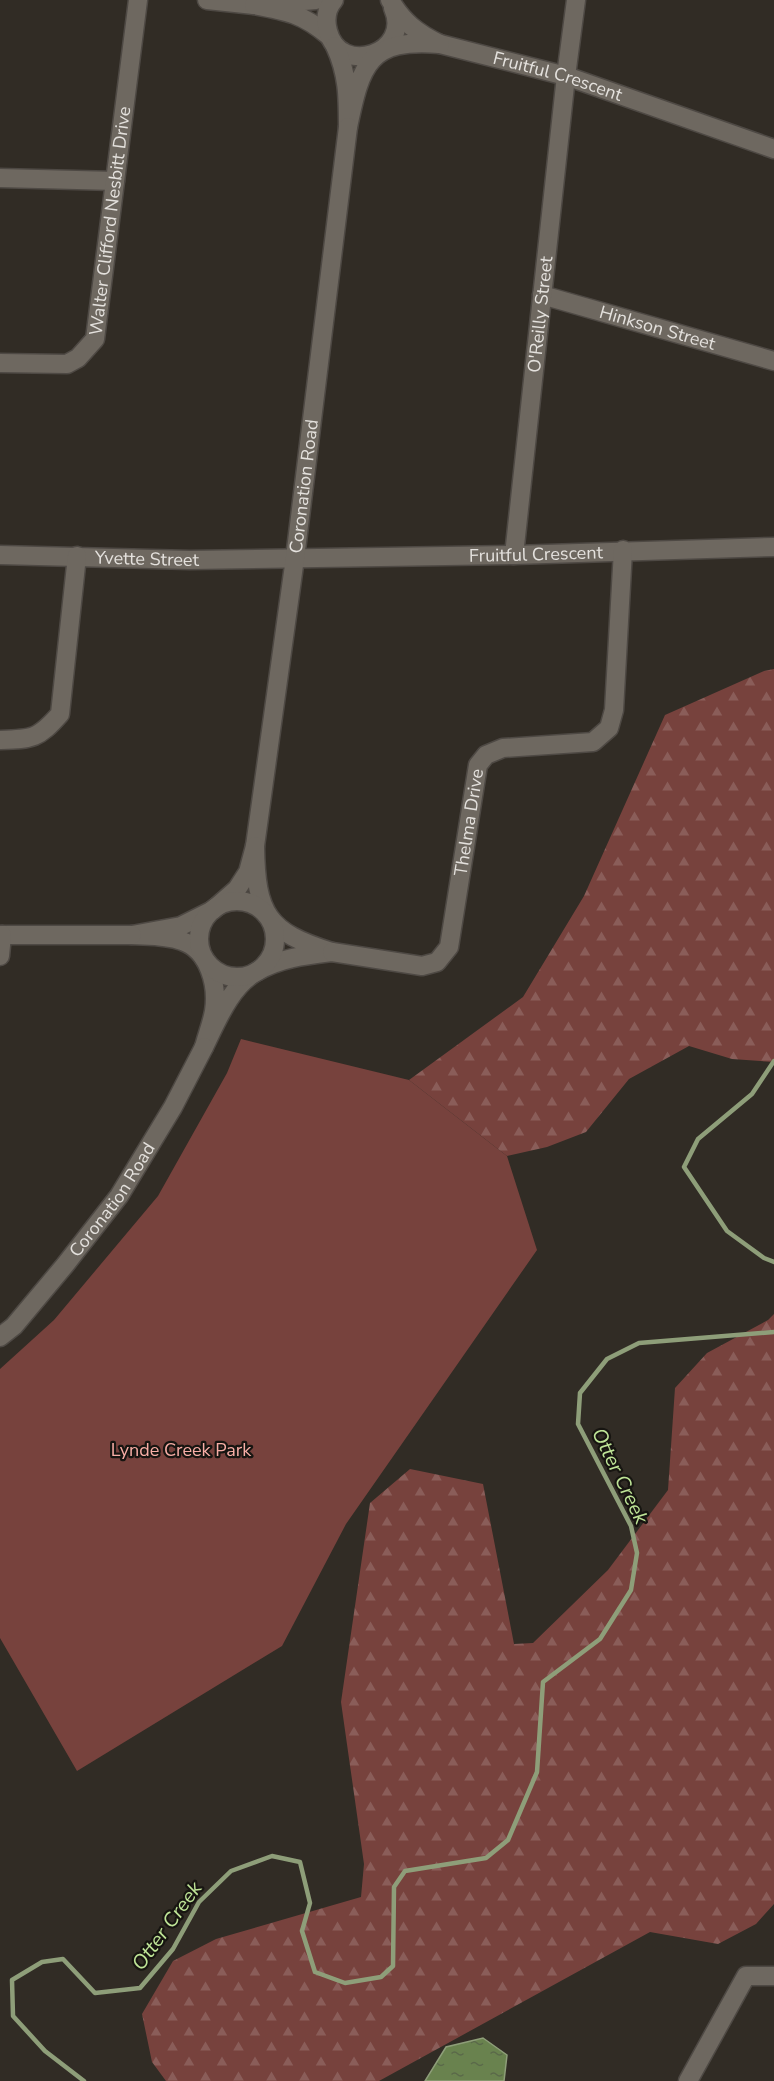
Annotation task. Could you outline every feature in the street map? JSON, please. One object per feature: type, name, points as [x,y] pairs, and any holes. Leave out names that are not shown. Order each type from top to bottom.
[{"type":"street","name":"Walter Clifford Nesbitt Drive","points":[[0,363],[67,364],[78,358],[95,339],[138,0]]},
{"type":"street","points":[[207,0],[254,5],[316,0]]},
{"type":"street","points":[[332,41],[326,25],[327,14],[334,0]]},
{"type":"street","name":"O'Reilly Street","points":[[514,555],[576,0]]},
{"type":"street","name":"Fruitful Crescent","points":[[390,1],[410,27],[422,36],[440,44],[566,76],[774,149]]},
{"type":"street","name":"Coronation Road","points":[[213,910],[237,889],[248,872],[255,846],[295,558],[348,127],[357,85],[366,67],[393,36],[396,24],[395,13],[390,1]]},
{"type":"street","name":"Fruitful Crescent","points":[[254,5],[290,12],[312,22],[345,53],[356,57],[378,53],[406,43],[440,44]]},
{"type":"street","name":"Coronation Road","points":[[332,41],[344,64],[348,127]]},
{"type":"street","points":[[0,178],[115,181]]},
{"type":"street","name":"Hinkson Street","points":[[542,295],[774,361]]},
{"type":"street","name":"Fruitful Crescent","points":[[295,558],[514,555],[774,547]]},
{"type":"street","name":"Thelma Drive","points":[[268,917],[284,932],[297,940],[340,953],[423,966],[437,962],[449,947],[478,765],[486,755],[503,748],[593,742],[609,728],[614,710],[623,550]]},
{"type":"street","name":"Yvette Street","points":[[0,555],[189,560],[295,558]]},
{"type":"street","points":[[0,740],[32,738],[45,731],[60,714],[77,556]]},
{"type":"street","name":"Coronation Road","points":[[255,846],[255,872],[268,917]]},
{"type":"street","points":[[0,956],[1,935],[132,935],[173,938],[194,947],[220,973],[244,976],[256,972],[266,964],[275,941],[268,917],[259,908],[242,902],[223,904],[181,926],[132,935]]},
{"type":"street","points":[[203,955],[200,931],[205,919],[213,910]]},
{"type":"street","name":"Thelma Drive","points":[[256,972],[298,957],[340,953]]},
{"type":"street","name":"Coronation Road","points":[[203,955],[212,978],[214,993],[214,1010],[204,1047]]},
{"type":"street","name":"Coronation Road","points":[[0,1337],[14,1326],[119,1196],[173,1107],[234,993],[256,972]]},
{"type":"street","points":[[688,2081],[746,1976],[774,1977]]},
{"type":"green space","points":[[774,669],[774,1062],[732,1059],[689,1046],[629,1079],[586,1132],[547,1147],[507,1156],[409,1080],[523,997],[584,896],[665,715],[764,671]]},
{"type":"green space","name":"Lynde Creek Park","points":[[241,1039],[409,1080],[507,1156],[537,1250],[346,1524],[282,1646],[77,1771],[0,1638],[0,1369],[54,1320],[158,1196],[227,1073]]},
{"type":"green space","points":[[774,1314],[774,1904],[756,1924],[718,1944],[650,1932],[379,2081],[166,2081],[152,2062],[142,2014],[173,1961],[216,1939],[361,1897],[364,1864],[341,1702],[370,1503],[410,1469],[483,1484],[514,1644],[533,1643],[608,1570],[668,1490],[675,1388],[707,1353],[768,1320]]},
{"type":"water","points":[[483,2038],[507,2055],[504,2081],[425,2081],[446,2047]]},
{"type":"waterway","name":"Otter Creek","points":[[774,1061],[752,1094],[698,1139],[684,1167],[727,1231],[764,1258],[774,1262]]},
{"type":"waterway","name":"Otter Creek","points":[[84,2081],[45,2051],[13,2016],[12,1980],[42,1962],[63,1959],[95,1993],[140,1988],[173,1949],[199,1902],[231,1871],[272,1856],[300,1862],[310,1903],[302,1931],[315,1972],[345,1983],[381,1977],[393,1966],[394,1887],[405,1871],[486,1858],[508,1840],[537,1772],[543,1682],[600,1639],[631,1590],[637,1553],[631,1526],[578,1424],[580,1393],[607,1359],[639,1343],[774,1332]]}]
